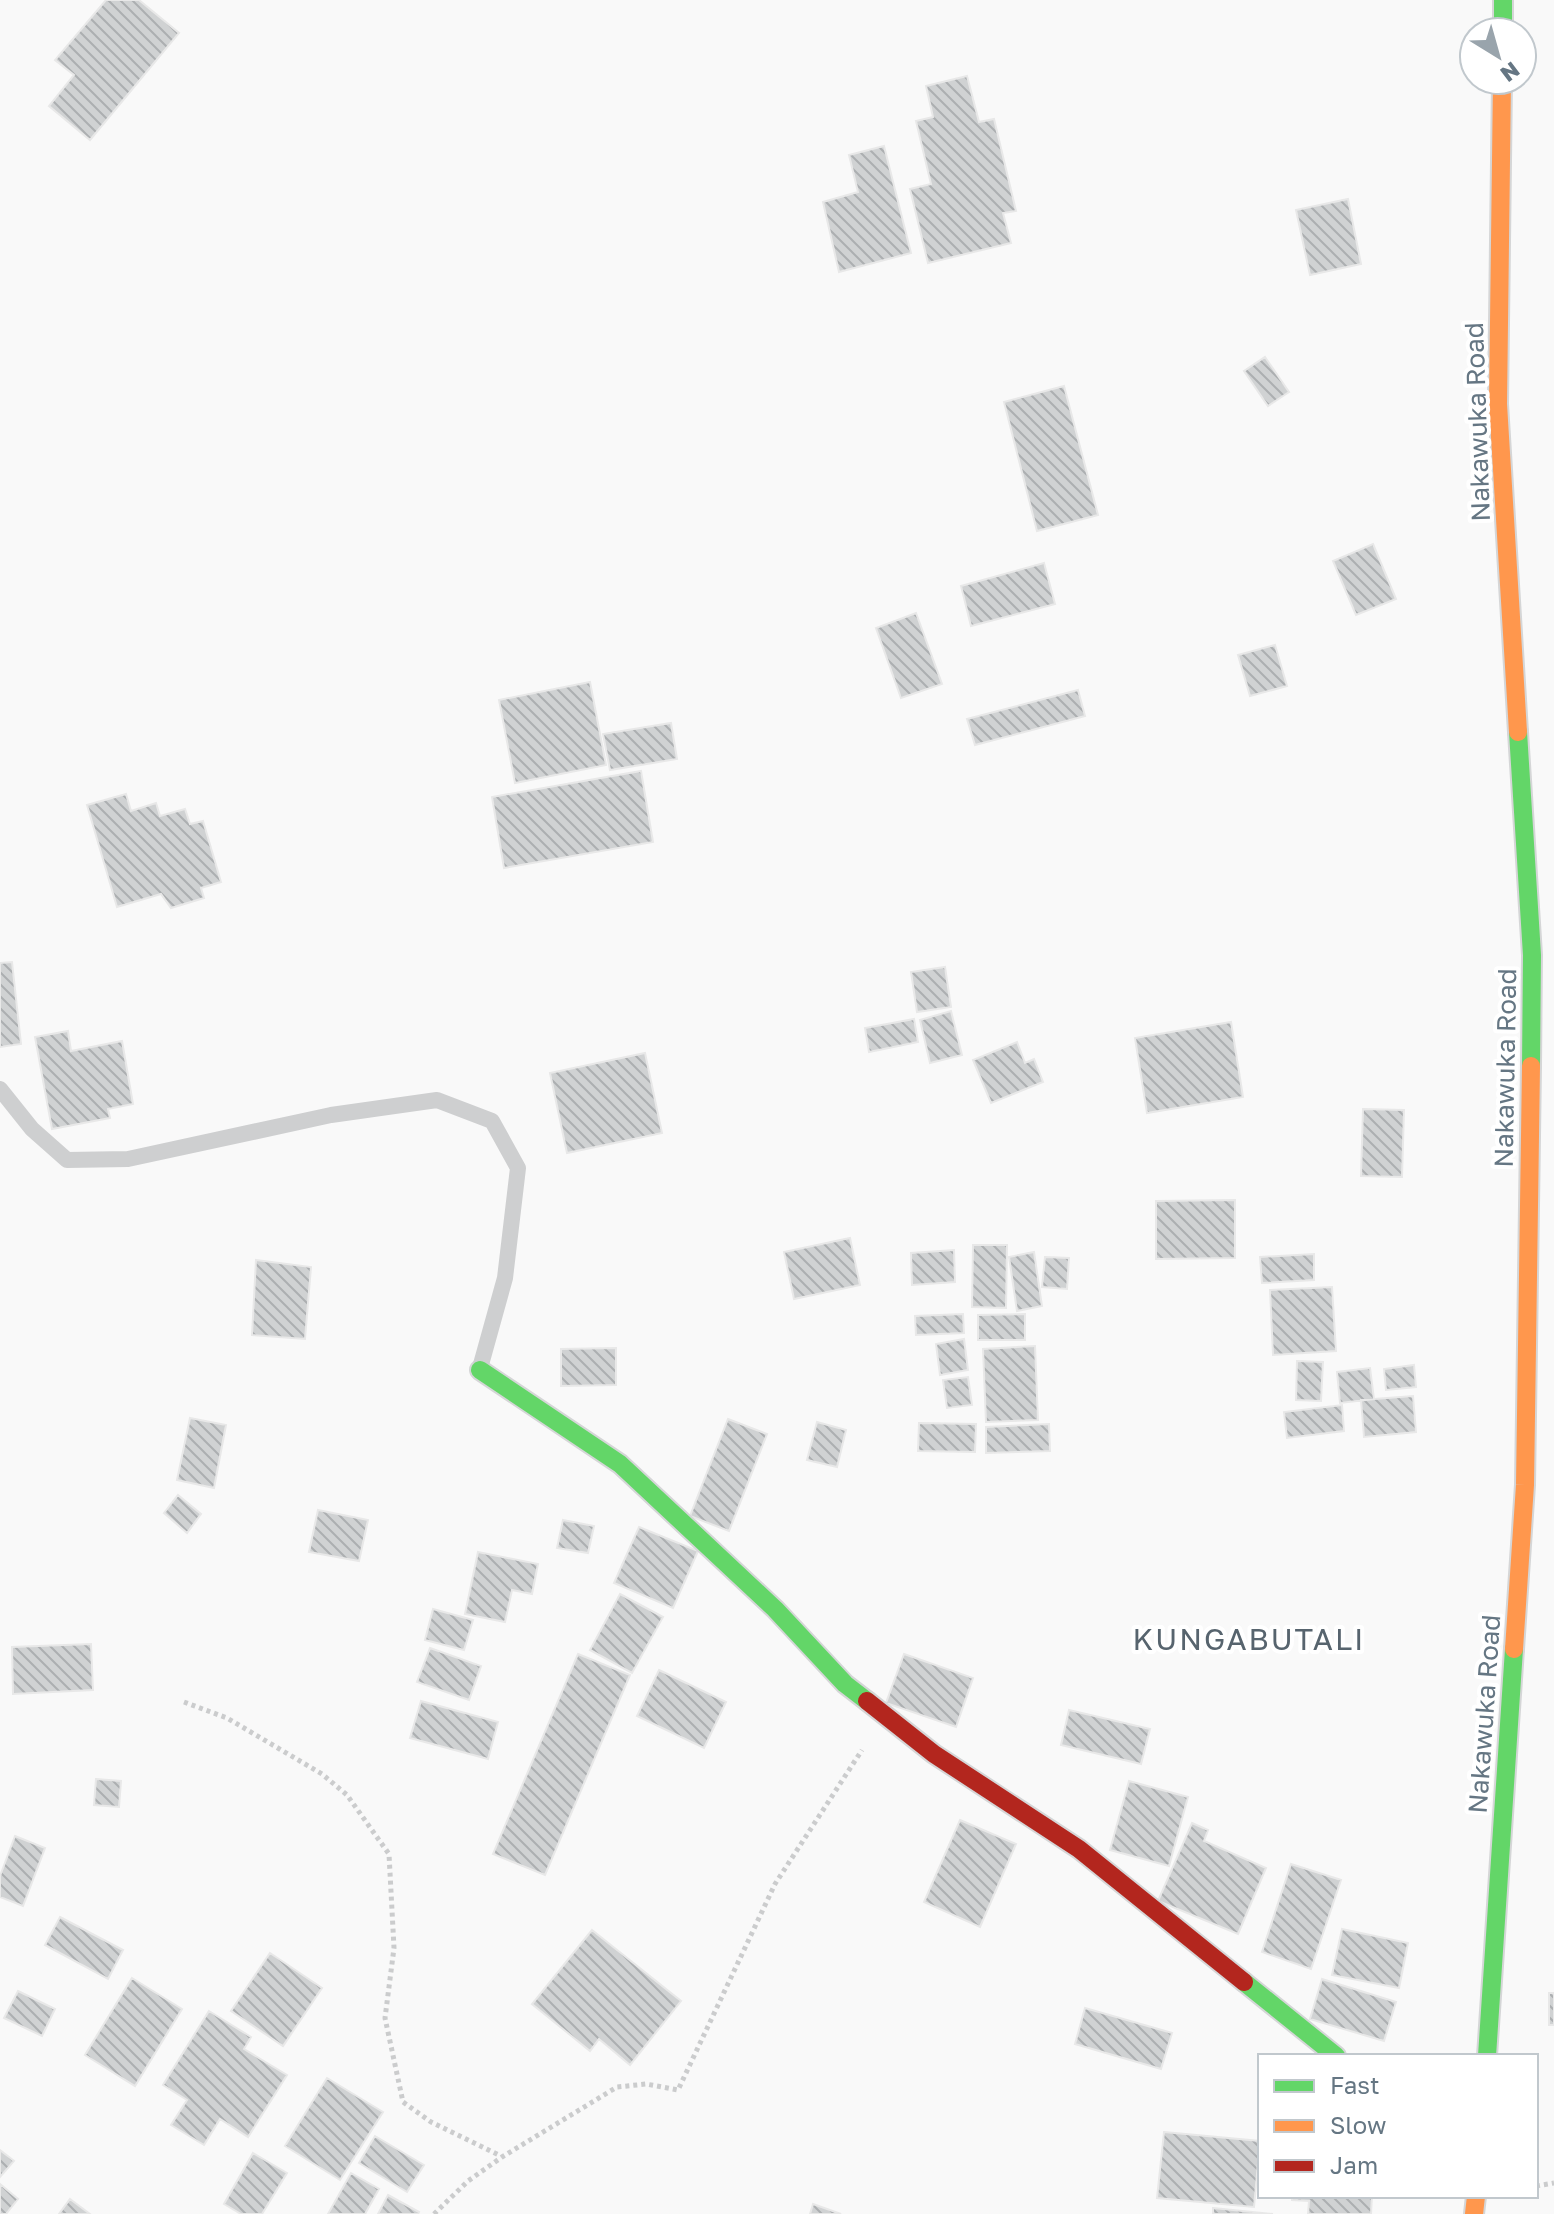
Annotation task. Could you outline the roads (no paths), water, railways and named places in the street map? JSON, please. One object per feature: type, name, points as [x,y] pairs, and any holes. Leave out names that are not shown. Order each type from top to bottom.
[{"type":"main road","name":"Nakawuka Road","points":[[1487,2054],[1525,1485],[1532,955],[1498,404],[1502,96]]},
{"type":"main road","points":[[480,1370],[620,1464],[775,1609],[845,1684],[886,1717],[934,1754],[1079,1849],[1334,2054]]},
{"type":"lane","points":[[0,1089],[32,1129],[67,1160],[128,1159],[331,1115],[437,1100],[492,1121],[518,1168],[505,1278],[480,1370]]},
{"type":"district","name":"KUNGABUTALI","points":[[1249,1639]]}]
